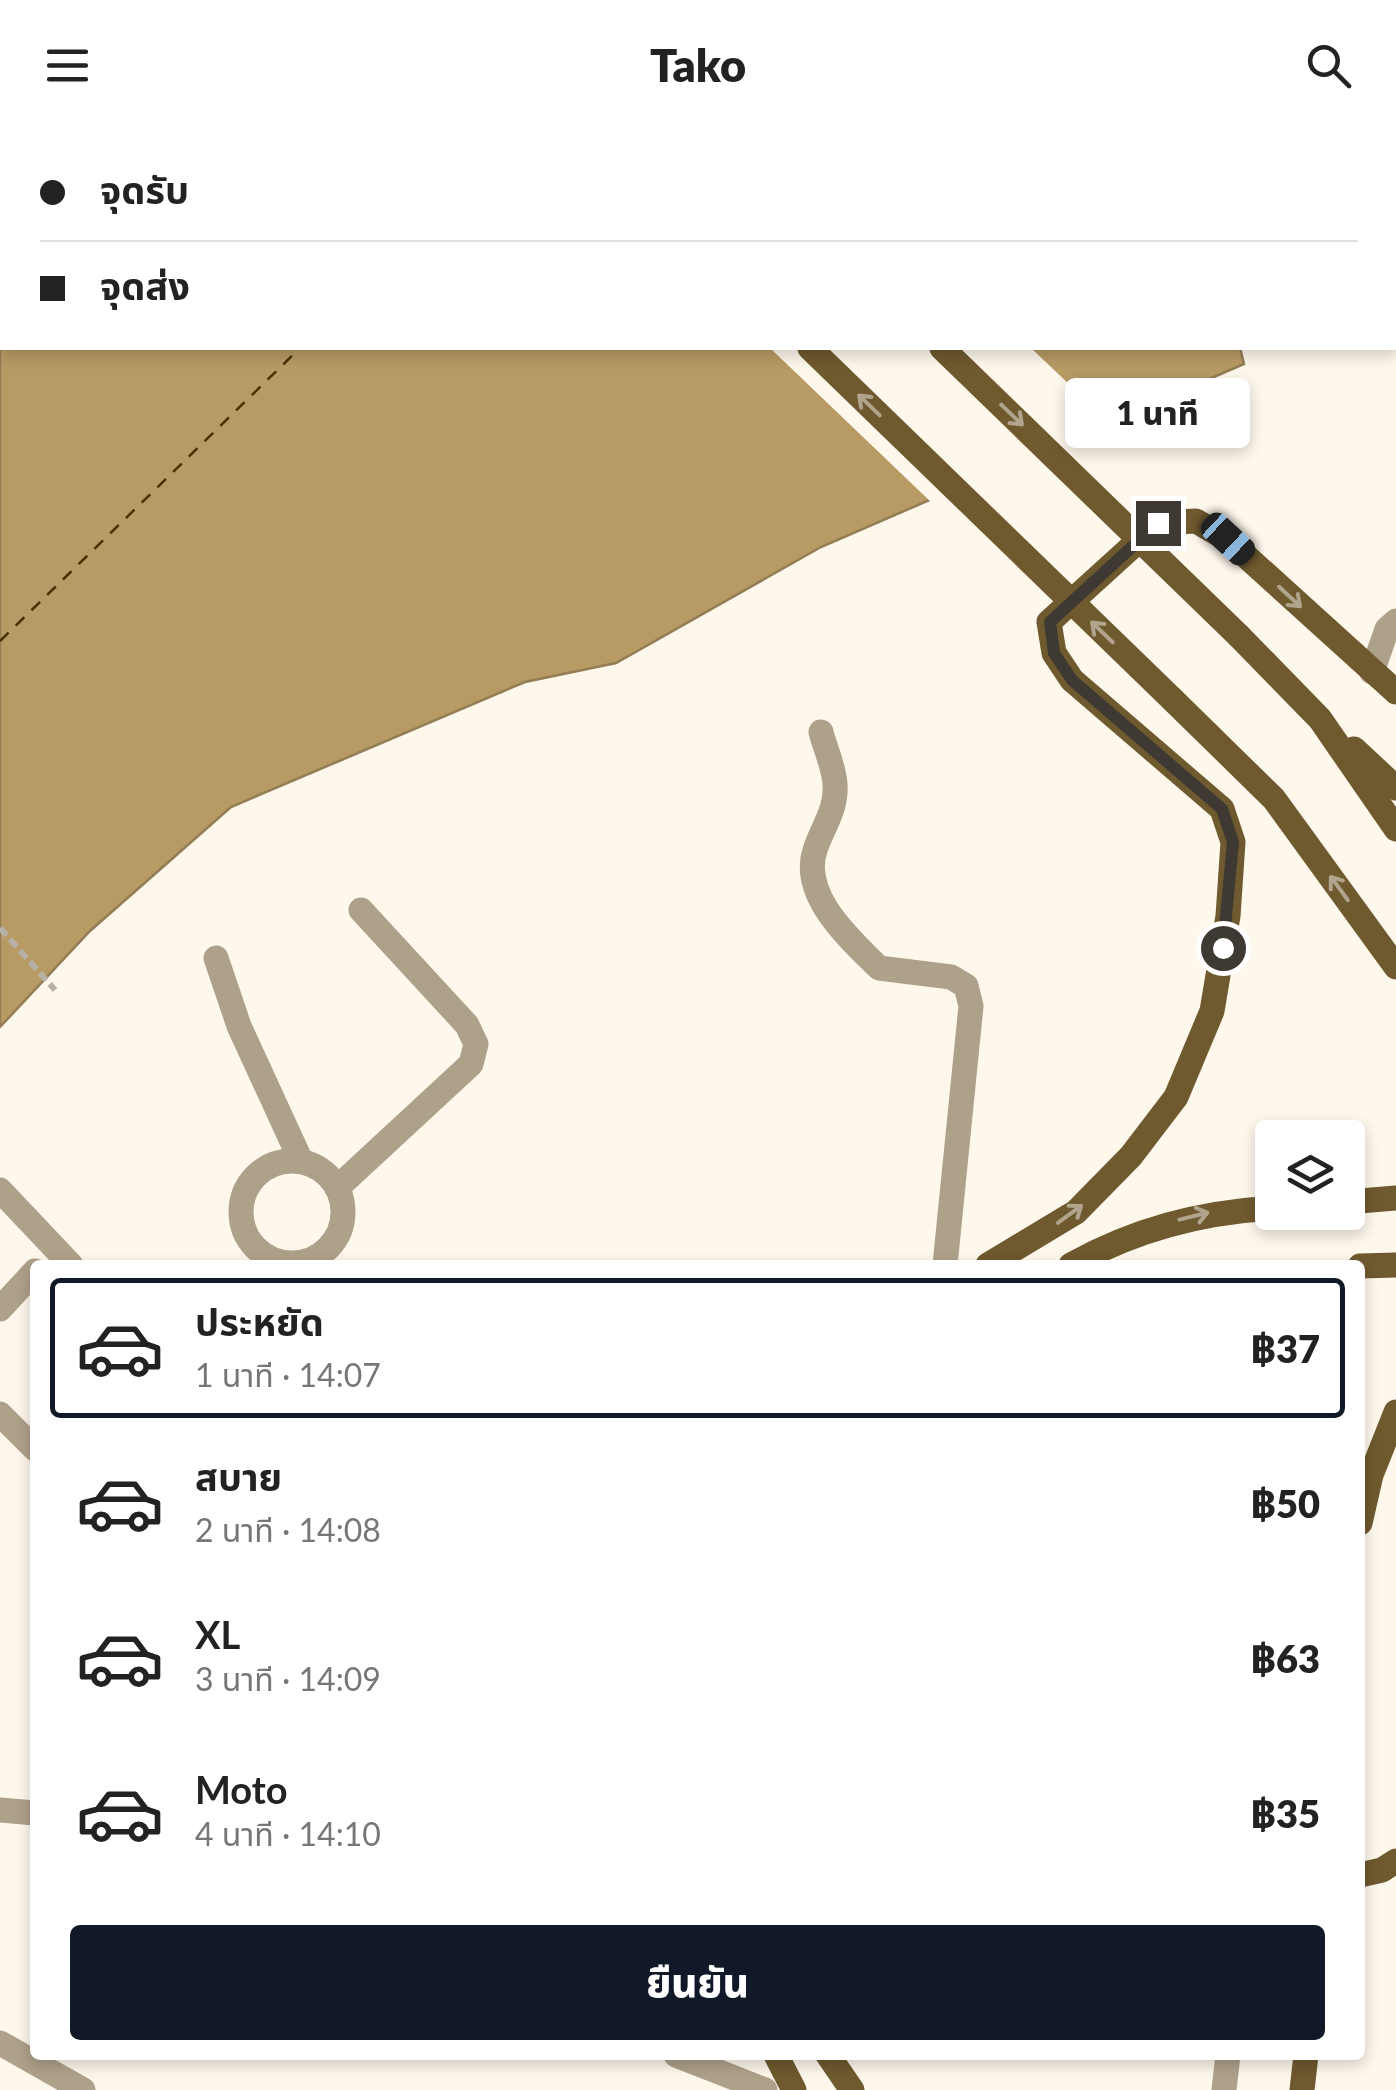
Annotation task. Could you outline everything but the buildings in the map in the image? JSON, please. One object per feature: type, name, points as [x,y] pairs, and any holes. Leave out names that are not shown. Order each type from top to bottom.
[{"type":"main road","points":[[812,350],[1274,799],[1396,967]]},
{"type":"main road","points":[[944,350],[1320,719],[1396,788]]},
{"type":"main road","points":[[996,1260],[1076,1212],[1130,1156],[1176,1097],[1212,1011],[1232,884],[1233,842],[1222,809],[1072,680],[1054,653],[1050,622],[1158,523],[1196,521],[1228,539],[1396,692]]},
{"type":"main road","points":[[1320,719],[1396,829]]},
{"type":"main road","points":[[1365,1201],[1396,1198]]},
{"type":"main road","points":[[1081,1260],[1148,1228],[1210,1212],[1255,1209]]},
{"type":"main road","points":[[1365,1266],[1396,1265]]},
{"type":"main road","points":[[1365,1501],[1396,1412]]},
{"type":"main road","points":[[1365,1874],[1396,1861]]},
{"type":"main road","points":[[779,2060],[794,2090]]},
{"type":"main road","points":[[831,2060],[852,2090]]},
{"type":"main road","points":[[1302,2090],[1305,2060]]},
{"type":"street","points":[[1372,672],[1387,629],[1396,621]]},
{"type":"street","points":[[820,732],[835,786],[828,827],[814,850],[813,871],[828,912],[879,968],[951,976],[966,986],[971,1006],[946,1260]]},
{"type":"street","points":[[337,1188],[471,1064],[476,1044],[467,1025],[361,910]]},
{"type":"street","points":[[216,958],[239,1026],[301,1161]]},
{"type":"street","points":[[274,1260],[257,1249],[246,1235],[241,1218],[244,1196],[265,1168],[301,1161],[317,1167],[337,1188],[342,1223],[329,1247],[304,1260]]},
{"type":"street","points":[[0,1190],[56,1260]]},
{"type":"street","points":[[0,1309],[30,1276]]},
{"type":"street","points":[[0,1414],[30,1444]]},
{"type":"street","points":[[0,1810],[30,1813]]},
{"type":"street","points":[[0,2042],[30,2059]]},
{"type":"street","points":[[31,2060],[83,2090]]},
{"type":"street","points":[[689,2060],[765,2090]]},
{"type":"street","points":[[1224,2090],[1227,2060]]},
{"type":"path","points":[[0,928],[55,990]]},
{"type":"shaded area","points":[[0,350],[1240,350],[1244,364],[821,547],[616,663],[525,682],[231,807],[90,931],[0,1027]]},
{"type":"pier","points":[[772,350],[1033,350],[1113,426],[933,504]]},
{"type":"ferry route","points":[[0,641],[298,350]]},
{"type":"route","points":[[1158,523],[1050,622],[1054,653],[1072,680],[1222,809],[1233,842],[1223,948]]}]
